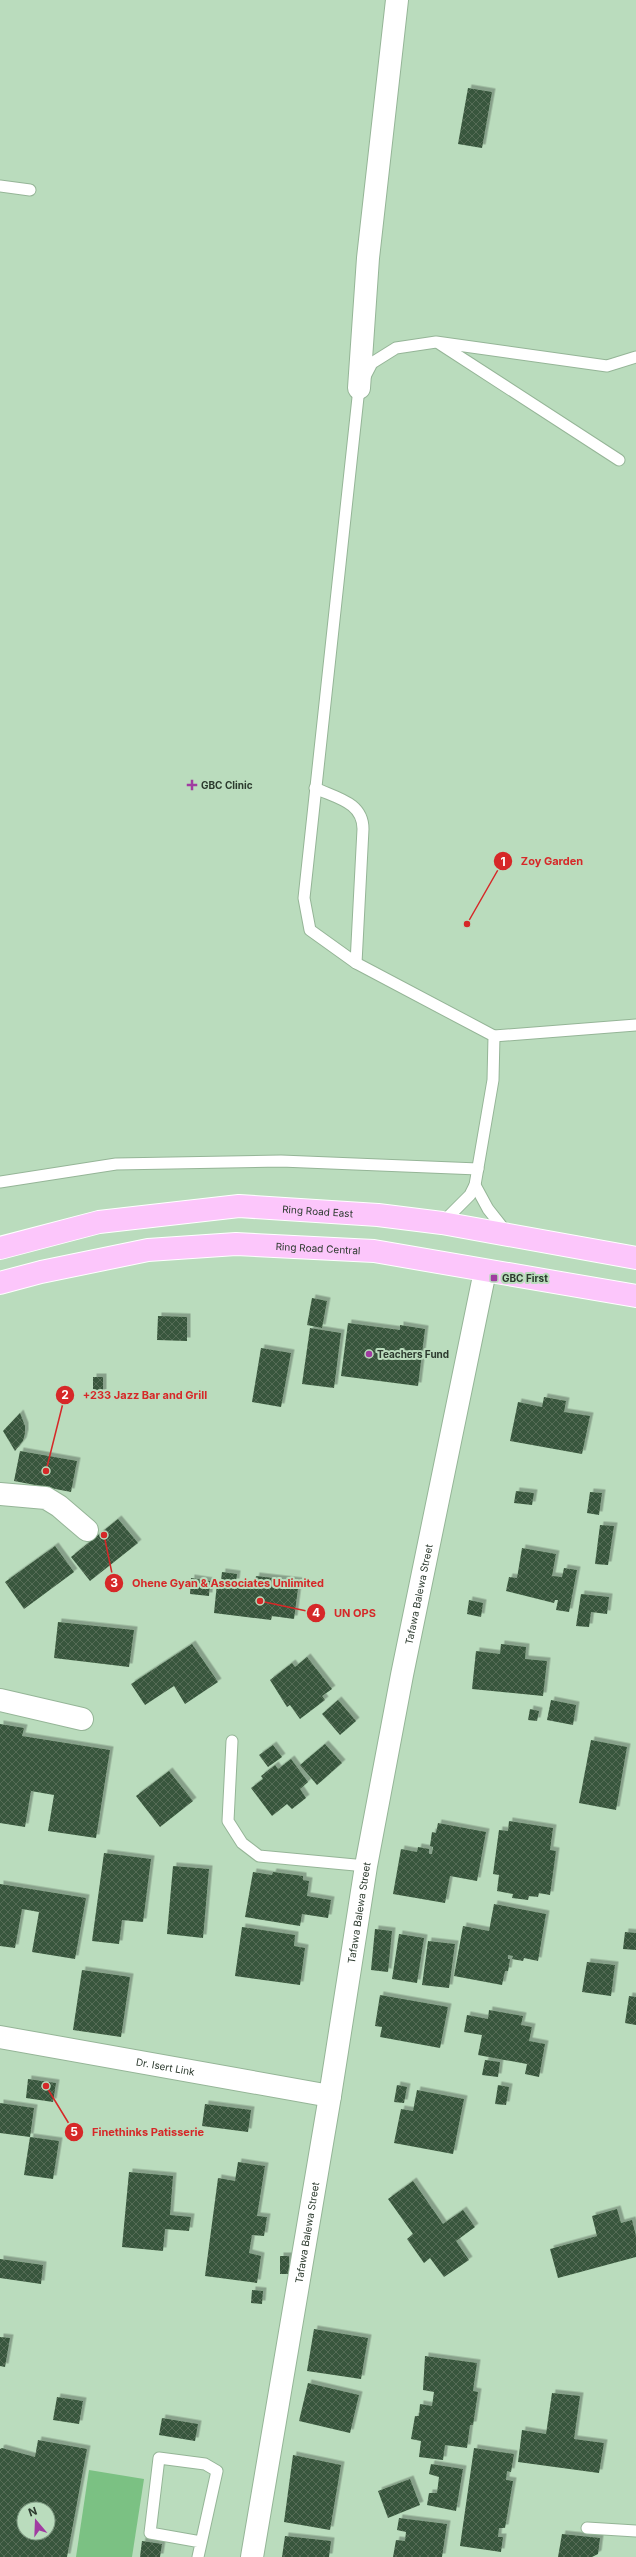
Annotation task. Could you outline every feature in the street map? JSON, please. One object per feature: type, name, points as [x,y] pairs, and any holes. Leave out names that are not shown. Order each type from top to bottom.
[{"type":"main road","name":"Ring Road East","points":[[0,1248],[100,1222],[239,1206],[378,1215],[442,1223],[636,1258]]},
{"type":"main road","name":"Ring Road Central","points":[[0,1283],[41,1272],[148,1250],[236,1244],[374,1251],[636,1296]]},
{"type":"street","points":[[359,388],[368,258],[397,0]]},
{"type":"street","name":"Tafawa Balewa Street","points":[[252,2557],[330,2096],[366,1866],[402,1675],[485,1271]]},
{"type":"street","points":[[0,1494],[46,1498],[60,1506],[88,1530]]},
{"type":"street","points":[[0,1700],[82,1720]]},
{"type":"street","name":"Dr. Isert Link","points":[[0,2037],[330,2096]]},
{"type":"lane","points":[[0,186],[30,190]]},
{"type":"lane","points":[[436,342],[619,460]]},
{"type":"lane","points":[[636,357],[607,366],[436,342],[396,348],[372,363],[359,388],[304,898],[310,930],[356,964],[494,1036],[636,1025]]},
{"type":"lane","points":[[316,788],[354,807],[362,815],[363,829],[356,964]]},
{"type":"lane","points":[[442,1223],[470,1195],[475,1185],[493,1080],[494,1036]]},
{"type":"lane","points":[[0,1182],[116,1164],[281,1161],[478,1169]]},
{"type":"lane","points":[[475,1185],[488,1209],[510,1236]]},
{"type":"lane","points":[[232,1741],[228,1821],[242,1843],[259,1856],[366,1866]]},
{"type":"lane","points":[[198,2557],[217,2471],[205,2464],[159,2458],[150,2533],[201,2542]]},
{"type":"lane","points":[[588,2528],[636,2531]]},
{"type":"green space","points":[[89,2470],[144,2479],[132,2557],[76,2557]]},
{"type":"building","points":[[468,88],[492,92],[482,148],[458,144]]},
{"type":"building","points":[[312,1298],[327,1301],[322,1328],[307,1325]]},
{"type":"building","points":[[158,1316],[187,1317],[187,1341],[157,1340]]},
{"type":"building","points":[[348,1323],[400,1330],[400,1325],[425,1329],[418,1386],[341,1376]]},
{"type":"building","points":[[310,1328],[341,1333],[334,1388],[302,1384]]},
{"type":"building","points":[[261,1348],[291,1353],[281,1407],[252,1402]]},
{"type":"building","points":[[93,1377],[103,1377],[103,1393],[93,1393]]},
{"type":"building","points":[[544,1397],[566,1401],[564,1412],[590,1416],[582,1454],[510,1441],[518,1402],[542,1407]]},
{"type":"building","points":[[20,1413],[25,1426],[25,1433],[23,1441],[15,1451],[3,1431]]},
{"type":"building","points":[[20,1451],[77,1461],[71,1492],[14,1481]]},
{"type":"building","points":[[516,1491],[534,1493],[532,1505],[514,1503]]},
{"type":"building","points":[[590,1492],[602,1493],[599,1515],[587,1513]]},
{"type":"building","points":[[118,1519],[138,1543],[90,1581],[71,1557]]},
{"type":"building","points":[[600,1525],[614,1526],[608,1565],[595,1564]]},
{"type":"building","points":[[55,1546],[74,1572],[24,1609],[5,1582]]},
{"type":"building","points":[[522,1548],[556,1554],[552,1576],[562,1577],[564,1568],[577,1570],[569,1612],[556,1610],[558,1600],[555,1600],[554,1603],[506,1591],[509,1577],[517,1578]]},
{"type":"building","points":[[222,1572],[237,1574],[236,1582],[221,1581]]},
{"type":"building","points":[[256,1576],[299,1581],[294,1619],[272,1616],[271,1620],[214,1613],[217,1583],[254,1587]]},
{"type":"building","points":[[191,1578],[210,1581],[209,1596],[190,1594]]},
{"type":"building","points":[[581,1594],[609,1597],[607,1614],[591,1612],[589,1627],[576,1626]]},
{"type":"building","points":[[469,1600],[483,1603],[481,1617],[467,1614]]},
{"type":"building","points":[[58,1622],[134,1630],[129,1667],[54,1658]]},
{"type":"building","points":[[192,1644],[218,1682],[185,1704],[174,1686],[145,1705],[131,1684]]},
{"type":"building","points":[[501,1644],[526,1647],[525,1659],[547,1661],[543,1696],[472,1689],[476,1651],[500,1654]]},
{"type":"building","points":[[307,1657],[332,1689],[322,1696],[325,1700],[300,1719],[290,1705],[287,1707],[270,1680],[292,1663],[295,1667]]},
{"type":"building","points":[[338,1700],[356,1721],[340,1735],[322,1714]]},
{"type":"building","points":[[551,1700],[576,1705],[573,1725],[547,1720]]},
{"type":"building","points":[[530,1709],[539,1711],[537,1721],[528,1720]]},
{"type":"building","points":[[0,1724],[24,1728],[22,1736],[110,1750],[96,1838],[48,1831],[54,1795],[31,1791],[25,1827],[0,1823]]},
{"type":"building","points":[[591,1740],[627,1747],[616,1810],[579,1803]]},
{"type":"building","points":[[325,1744],[342,1763],[317,1785],[300,1765]]},
{"type":"building","points":[[273,1745],[282,1757],[268,1767],[259,1755]]},
{"type":"building","points":[[291,1759],[308,1782],[300,1789],[306,1798],[292,1809],[287,1804],[272,1816],[251,1788],[263,1779],[261,1776],[275,1765],[278,1769]]},
{"type":"building","points":[[169,1771],[193,1801],[160,1827],[136,1796]]},
{"type":"building","points":[[509,1821],[553,1828],[550,1850],[556,1851],[550,1895],[539,1893],[538,1897],[529,1896],[528,1900],[512,1898],[513,1894],[497,1891],[499,1875],[493,1874],[499,1830],[508,1831]]},
{"type":"building","points":[[438,1823],[486,1832],[477,1881],[450,1876],[445,1903],[393,1894],[401,1849],[417,1852],[418,1847],[429,1849],[429,1854],[432,1854],[433,1847],[430,1846],[432,1832],[436,1833]]},
{"type":"building","points":[[104,1853],[151,1859],[143,1922],[122,1920],[119,1944],[92,1941]]},
{"type":"building","points":[[173,1866],[209,1869],[203,1938],[167,1934]]},
{"type":"building","points":[[253,1872],[272,1875],[273,1872],[303,1876],[303,1880],[309,1881],[307,1896],[331,1900],[328,1918],[302,1914],[300,1926],[245,1917]]},
{"type":"building","points":[[0,1884],[86,1898],[75,1959],[32,1952],[39,1912],[22,1909],[15,1948],[0,1946]]},
{"type":"building","points":[[494,1904],[546,1914],[538,1961],[524,1958],[523,1961],[512,1959],[513,1956],[508,1955],[508,1959],[510,1959],[508,1971],[505,1971],[502,1985],[454,1976],[463,1926],[489,1931]]},
{"type":"building","points":[[242,1927],[295,1935],[294,1946],[305,1948],[300,1985],[235,1976]]},
{"type":"building","points":[[375,1929],[392,1931],[388,1972],[371,1970]]},
{"type":"building","points":[[625,1932],[636,1933],[636,1950],[623,1949]]},
{"type":"building","points":[[399,1934],[424,1938],[417,1983],[392,1979]]},
{"type":"building","points":[[428,1941],[455,1944],[449,1988],[422,1985]]},
{"type":"building","points":[[587,1962],[615,1965],[611,1996],[582,1992]]},
{"type":"building","points":[[82,1970],[130,1977],[121,2037],[73,2030]]},
{"type":"building","points":[[380,1995],[448,2007],[440,2048],[380,2037],[382,2027],[375,2026]]},
{"type":"building","points":[[629,1996],[636,1997],[636,2025],[625,2023]]},
{"type":"building","points":[[489,2010],[523,2016],[521,2025],[532,2027],[529,2041],[545,2044],[539,2077],[525,2074],[527,2064],[478,2055],[482,2035],[464,2032],[467,2015],[488,2019]]},
{"type":"building","points":[[485,2060],[500,2062],[498,2077],[482,2075]]},
{"type":"building","points":[[28,2079],[56,2083],[53,2102],[26,2098]]},
{"type":"building","points":[[397,2085],[407,2087],[404,2103],[394,2102]]},
{"type":"building","points":[[498,2085],[509,2087],[506,2105],[495,2104]]},
{"type":"building","points":[[417,2090],[464,2099],[453,2154],[394,2143],[401,2109],[413,2111]]},
{"type":"building","points":[[0,2103],[34,2108],[30,2137],[0,2133]]},
{"type":"building","points":[[205,2104],[251,2110],[248,2132],[202,2126]]},
{"type":"building","points":[[30,2137],[59,2141],[53,2179],[24,2175]]},
{"type":"building","points":[[238,2162],[265,2166],[257,2216],[267,2217],[264,2236],[252,2235],[249,2253],[261,2256],[257,2283],[205,2276],[218,2178],[235,2181]]},
{"type":"building","points":[[129,2172],[173,2176],[170,2215],[191,2217],[189,2231],[165,2229],[163,2251],[122,2247]]},
{"type":"building","points":[[413,2181],[443,2224],[463,2210],[475,2227],[456,2241],[469,2260],[444,2277],[430,2258],[424,2263],[407,2239],[413,2234],[388,2199]]},
{"type":"building","points":[[617,2209],[621,2223],[632,2220],[636,2236],[636,2257],[558,2278],[550,2249],[597,2236],[592,2216]]},
{"type":"building","points":[[280,2256],[289,2256],[289,2274],[280,2274]]},
{"type":"building","points":[[0,2259],[43,2265],[41,2284],[0,2278]]},
{"type":"building","points":[[252,2290],[263,2291],[262,2304],[251,2303]]},
{"type":"building","points":[[314,2329],[368,2338],[361,2379],[307,2371]]},
{"type":"building","points":[[0,2337],[10,2338],[5,2367],[0,2366]]},
{"type":"building","points":[[425,2356],[477,2363],[473,2391],[478,2392],[473,2425],[470,2425],[467,2448],[445,2445],[443,2460],[419,2457],[421,2441],[411,2439],[415,2416],[419,2416],[420,2404],[432,2406],[434,2392],[423,2390]]},
{"type":"building","points":[[308,2383],[359,2395],[350,2433],[299,2421]]},
{"type":"building","points":[[552,2393],[580,2396],[574,2439],[604,2443],[599,2473],[518,2462],[522,2430],[546,2434]]},
{"type":"building","points":[[57,2397],[83,2401],[79,2424],[53,2420]]},
{"type":"building","points":[[162,2418],[198,2424],[195,2441],[159,2435]]},
{"type":"building","points":[[38,2440],[87,2449],[67,2557],[0,2557],[0,2449],[2,2448],[35,2457]]},
{"type":"building","points":[[474,2448],[514,2454],[511,2472],[507,2471],[506,2480],[513,2481],[505,2528],[499,2528],[498,2537],[503,2537],[501,2552],[460,2546]]},
{"type":"building","points":[[293,2455],[341,2465],[330,2530],[284,2522]]},
{"type":"building","points":[[431,2464],[463,2469],[456,2511],[427,2505],[429,2493],[437,2493],[439,2477],[429,2474]]},
{"type":"building","points":[[410,2479],[420,2505],[388,2518],[378,2491]]},
{"type":"building","points":[[399,2518],[447,2524],[442,2557],[393,2557],[396,2540],[405,2541],[406,2532],[397,2530]]},
{"type":"building","points":[[562,2534],[600,2538],[598,2554],[592,2557],[558,2557]]},
{"type":"building","points":[[285,2536],[331,2541],[329,2557],[282,2557]]},
{"type":"building","points":[[142,2541],[162,2544],[160,2557],[140,2557]]},
{"type":"place","name":"GBC Clinic","points":[[192,785]]},
{"type":"place","name":"Zoy Garden","points":[[467,924]]},
{"type":"place","name":"GBC First","points":[[494,1278]]},
{"type":"place","name":"Teachers Fund","points":[[369,1354]]},
{"type":"place","name":"+233 Jazz Bar and Grill","points":[[46,1471]]},
{"type":"place","name":"Ohene Gyan & Associates Unlimited","points":[[104,1535]]},
{"type":"place","name":"UN OPS","points":[[260,1601]]},
{"type":"place","name":"Finethinks Patisserie","points":[[46,2086]]}]
